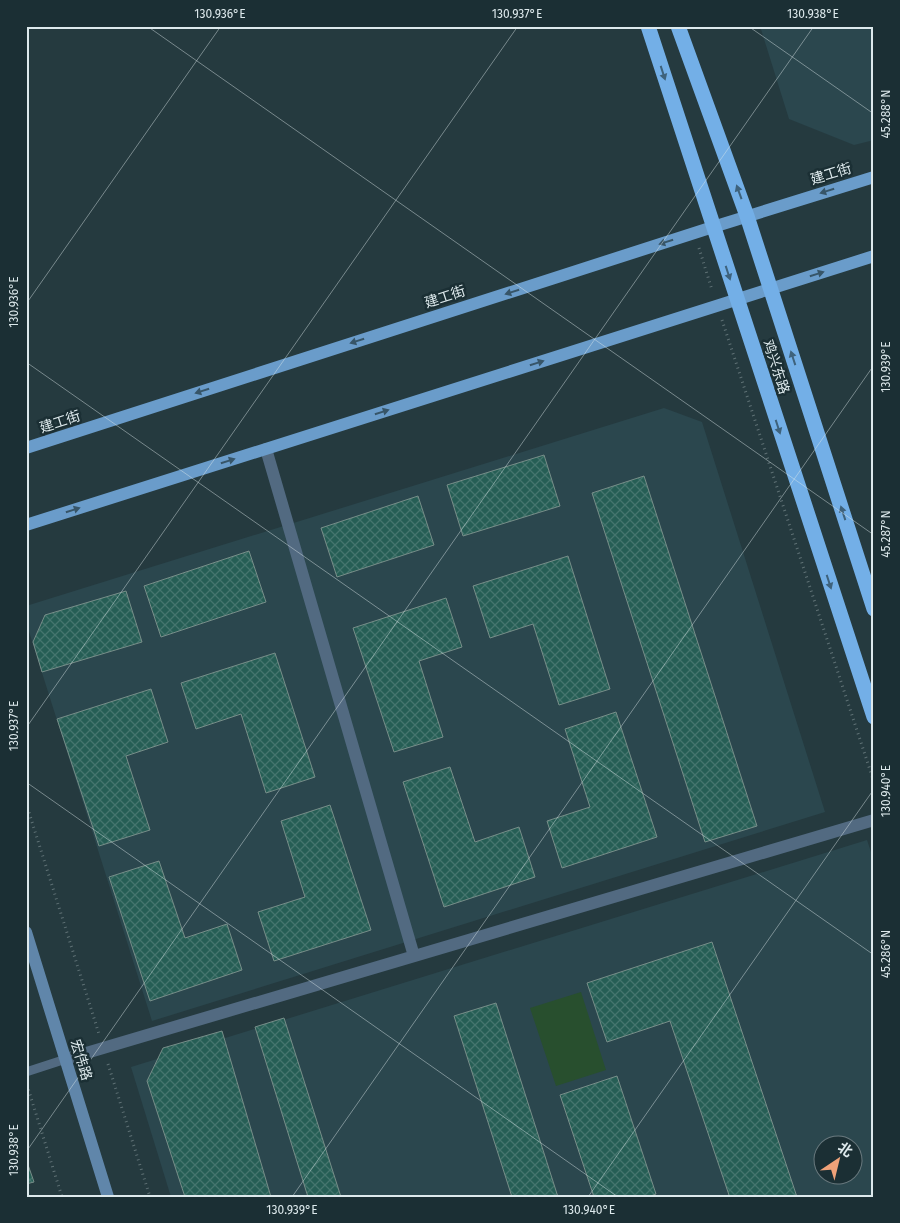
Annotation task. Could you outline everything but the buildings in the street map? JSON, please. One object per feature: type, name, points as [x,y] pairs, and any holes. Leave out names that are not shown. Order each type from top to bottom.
[{"type":"highway","name":"鸡兴东路","points":[[648,26],[874,718]]},
{"type":"highway","name":"鸡兴东路","points":[[678,26],[747,216],[874,609]]},
{"type":"main road","name":"建工街","points":[[26,448],[695,232],[874,177]]},
{"type":"main road","points":[[26,525],[874,256]]},
{"type":"street","points":[[266,449],[414,956]]},
{"type":"street","points":[[66,1059],[874,820]]},
{"type":"street","name":"宏伟路","points":[[26,932],[108,1197]]},
{"type":"lane","points":[[26,1072],[66,1059]]},
{"type":"path","points":[[695,232],[717,305],[874,782]]},
{"type":"path","points":[[26,804],[150,1197]]},
{"type":"path","points":[[26,1084],[62,1197]]},
{"type":"shaded area","points":[[760,26],[874,26],[874,140],[854,145],[789,119]]},
{"type":"shaded area","points":[[664,408],[702,422],[825,812],[152,1021],[26,622],[26,606]]},
{"type":"shaded area","points":[[867,840],[874,861],[874,1197],[171,1197],[131,1067]]},
{"type":"green space","points":[[581,992],[606,1070],[556,1086],[530,1008]]}]
